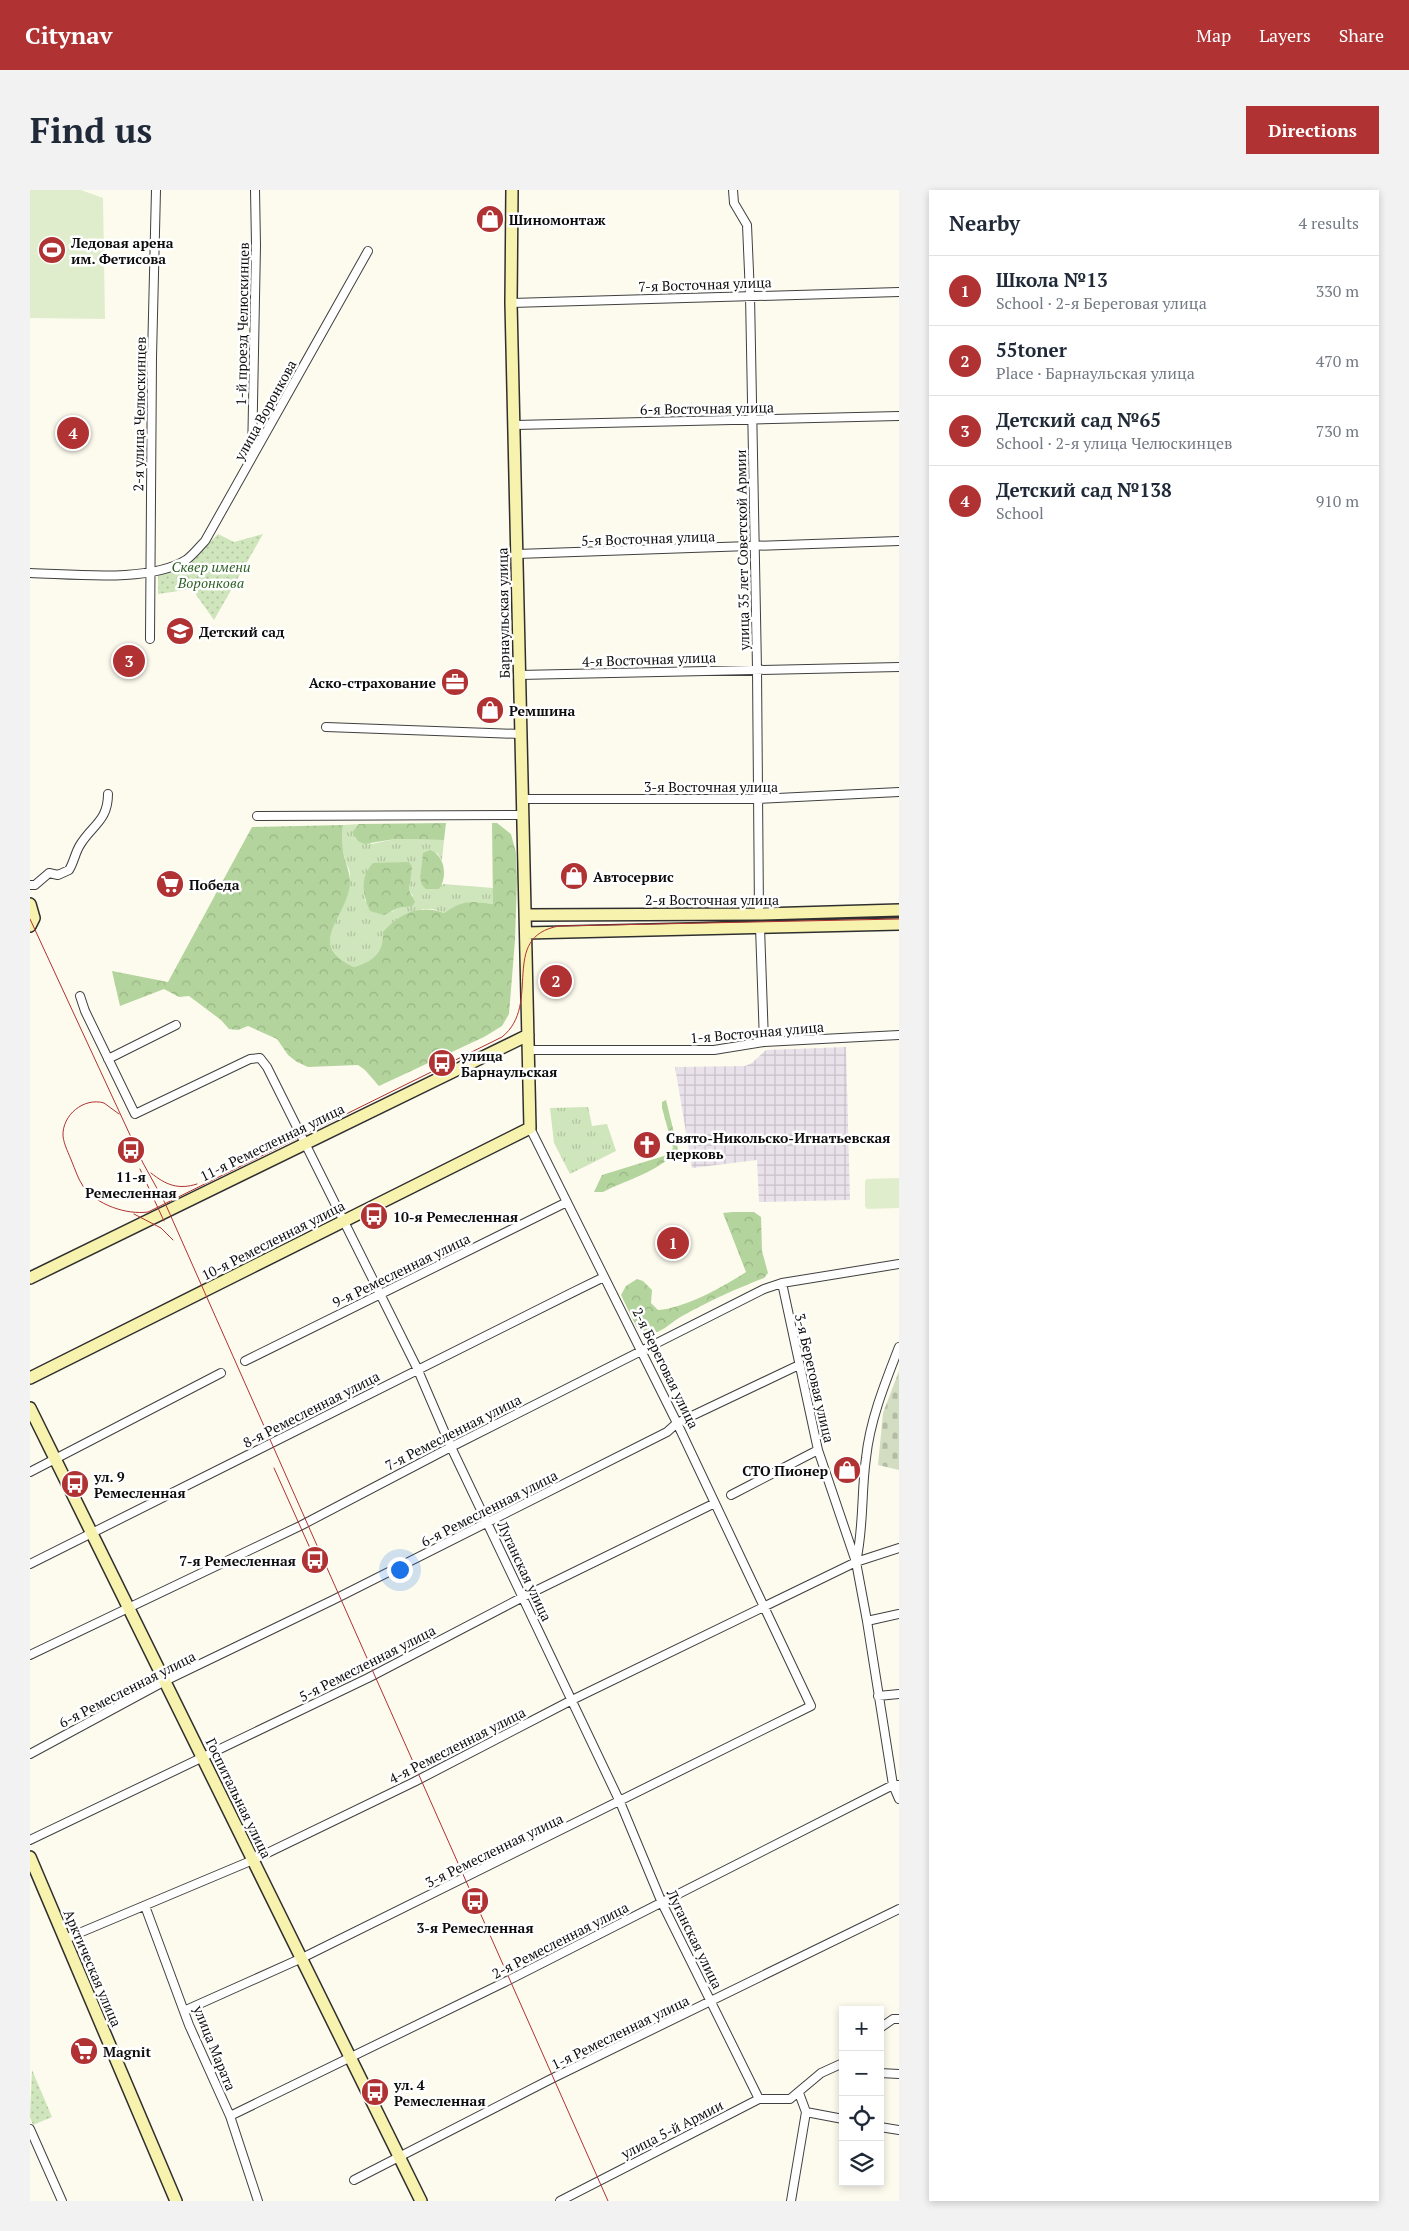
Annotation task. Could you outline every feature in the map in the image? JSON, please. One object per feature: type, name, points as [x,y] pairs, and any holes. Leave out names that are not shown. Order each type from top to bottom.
[{"type":"main road","name":"Барнаульская улица","points":[[512,190],[511,303],[528,1035]]},
{"type":"main road","points":[[30,904],[34,918],[30,926]]},
{"type":"main road","name":"2-я Восточная улица","points":[[526,915],[759,914],[899,910]]},
{"type":"main road","name":"2-я Восточная улица","points":[[526,933],[899,924]]},
{"type":"main road","name":"2-я Береговая улица","points":[[528,1035],[530,1128]]},
{"type":"main road","name":"11-я Ремесленная улица","points":[[30,1278],[528,1035]]},
{"type":"main road","name":"10-я Ремесленная улица","points":[[30,1378],[530,1128]]},
{"type":"main road","name":"Госпитальная улица","points":[[30,1408],[421,2201]]},
{"type":"main road","name":"Арктическая улица","points":[[30,1857],[176,2201]]},
{"type":"street","name":"2-я улица Челюскинцев","points":[[150,639],[152,356],[156,190]]},
{"type":"street","name":"1-й проезд Челюскинцев","points":[[252,459],[256,245],[255,190]]},
{"type":"street","name":"улица 35 лет Советской Армии","points":[[734,190],[734,203],[747,225],[750,296],[759,799],[759,914]]},
{"type":"street","name":"улица Воронкова","points":[[151,573],[169,568],[187,559],[205,541],[368,251]]},
{"type":"street","name":"7-я Восточная улица","points":[[511,303],[899,292]]},
{"type":"street","name":"6-я Восточная улица","points":[[515,425],[899,416]]},
{"type":"street","name":"5-я Восточная улица","points":[[517,554],[899,541]]},
{"type":"street","points":[[30,573],[151,573]]},
{"type":"street","name":"4-я Восточная улица","points":[[519,675],[899,667]]},
{"type":"street","points":[[326,727],[520,734]]},
{"type":"street","name":"3-я Восточная улица","points":[[522,798],[759,799],[899,792]]},
{"type":"street","points":[[30,885],[35,885],[49,873],[58,875],[69,870],[82,842],[99,823],[105,813],[108,794]]},
{"type":"street","points":[[257,816],[523,815]]},
{"type":"street","points":[[760,927],[764,1042]]},
{"type":"street","points":[[80,996],[108,1059],[176,1025]]},
{"type":"street","name":"1-я Восточная улица","points":[[527,1050],[714,1050],[764,1042],[899,1035]]},
{"type":"street","name":"Луганская улица","points":[[108,1059],[135,1114],[250,1059],[260,1058],[268,1067],[417,1368],[450,1447],[620,1802],[662,1904],[759,2099]]},
{"type":"street","name":"2-я Береговая улица","points":[[530,1128],[677,1423],[713,1504],[811,1706]]},
{"type":"street","name":"9-я Ремесленная улица","points":[[245,1361],[567,1202]]},
{"type":"street","name":"7-я Ремесленная улица","points":[[30,1655],[300,1526],[450,1447],[764,1289],[782,1283],[899,1264]]},
{"type":"street","name":"8-я Ремесленная улица","points":[[30,1564],[265,1447],[417,1368],[604,1277]]},
{"type":"street","name":"3-я Береговая улица","points":[[782,1283],[818,1450],[856,1562],[878,1696]]},
{"type":"street","name":"3-я Береговая улица","points":[[856,1562],[861,1538],[863,1484],[871,1430],[899,1347]]},
{"type":"street","name":"6-я Ремесленная улица","points":[[30,1754],[166,1681],[488,1523],[666,1432],[677,1423],[799,1365]]},
{"type":"street","points":[[30,1472],[221,1373]]},
{"type":"street","points":[[731,1495],[818,1450]]},
{"type":"street","name":"5-я Ремесленная улица","points":[[30,1840],[368,1678],[523,1597],[713,1504]]},
{"type":"street","name":"4-я Ремесленная улица","points":[[65,1939],[253,1860],[414,1782],[572,1700],[764,1606],[856,1562],[899,1548]]},
{"type":"street","points":[[867,1621],[899,1614]]},
{"type":"street","points":[[899,1694],[878,1696],[899,1799]]},
{"type":"street","name":"3-я Ремесленная улица","points":[[186,2010],[302,1958],[811,1706]]},
{"type":"street","name":"2-я Ремесленная улица","points":[[230,2116],[662,1904],[896,1785]]},
{"type":"street","name":"улица Марата","points":[[145,1906],[186,2010],[190,2025],[230,2116],[258,2201]]},
{"type":"street","name":"1-я Ремесленная улица","points":[[354,2180],[554,2078],[899,1909]]},
{"type":"street","points":[[884,2025],[893,2019],[899,2019]]},
{"type":"street","points":[[791,2201],[806,2112],[799,2093],[821,2073],[839,2069]]},
{"type":"street","points":[[884,2073],[899,2074]]},
{"type":"street","name":"улица 5-й Армии","points":[[560,2201],[759,2099],[790,2099],[799,2093]]},
{"type":"street","points":[[806,2112],[839,2118]]},
{"type":"street","points":[[884,2128],[899,2130]]},
{"type":"street","points":[[30,2129],[62,2201]]},
{"type":"shaded area","points":[[846,1047],[850,1200],[759,1202],[757,1160],[692,1168],[675,1067],[745,1066],[752,1063],[766,1050]]},
{"type":"green space","points":[[30,190],[81,190],[103,198],[105,319],[30,318]]},
{"type":"green space","name":"Сквер имени Воронкова","points":[[218,534],[234,542],[263,534],[214,620],[192,589],[158,594],[158,573],[189,563]]},
{"type":"green space","points":[[446,823],[444,840],[395,839],[364,844],[358,841],[352,832],[359,824]]},
{"type":"green space","points":[[492,823],[497,823],[511,834],[516,853],[515,940],[509,1014],[502,1026],[484,1037],[379,1086],[358,1065],[308,1067],[297,1062],[288,1055],[277,1039],[248,1026],[238,1030],[229,1029],[221,1020],[189,996],[179,997],[164,989],[120,1006],[112,971],[168,982],[252,827],[343,825],[343,848],[350,885],[345,902],[331,933],[330,942],[340,959],[354,967],[376,956],[382,946],[383,932],[403,915],[419,910],[435,910],[444,913],[467,902],[493,904]]},
{"type":"green space","points":[[359,824],[352,832],[372,844],[395,839],[444,840],[442,860],[437,853],[423,854],[420,877],[436,889],[443,884],[493,888],[493,904],[467,903],[456,906],[444,913],[433,909],[422,909],[384,943],[380,952],[370,963],[354,967],[339,957],[331,947],[330,937],[332,926],[348,888],[350,874],[343,851],[343,825]],"holes":[[[410,882],[409,890],[413,896],[405,907],[398,908],[392,912],[365,901],[364,891]]]},
{"type":"green space","points":[[430,850],[442,861],[444,873],[439,889],[426,889],[422,885],[420,877],[423,853]]},
{"type":"green space","points":[[409,862],[412,867],[409,890],[415,902],[412,906],[398,908],[384,915],[370,911],[364,892],[364,880],[369,868],[373,863]]},
{"type":"green space","points":[[666,1100],[678,1149],[671,1157],[653,1169],[603,1192],[594,1192],[602,1175],[667,1155],[673,1148],[662,1108],[662,1102]]},
{"type":"green space","points":[[588,1107],[592,1126],[607,1124],[616,1151],[570,1174],[554,1143],[550,1108]]},
{"type":"green space","points":[[899,1178],[899,1208],[867,1209],[865,1206],[865,1181],[867,1179]]},
{"type":"green space","points":[[754,1212],[761,1217],[762,1251],[768,1273],[764,1278],[725,1294],[680,1317],[660,1331],[642,1334],[621,1295],[626,1286],[637,1279],[643,1281],[652,1290],[651,1303],[658,1310],[679,1306],[691,1301],[716,1290],[746,1272],[723,1213]]},
{"type":"green space","points":[[899,1371],[899,1470],[878,1465],[883,1413]]},
{"type":"green space","points":[[32,2070],[52,2117],[33,2125],[30,2117]]},
{"type":"tram line","points":[[30,919],[143,1163],[165,1203],[608,2201]]},
{"type":"tram line","points":[[119,1114],[104,1103],[96,1102],[82,1105],[66,1121],[63,1136],[64,1143],[80,1180],[89,1193],[112,1207],[131,1212],[148,1212],[502,1037],[514,1023],[520,1007],[525,957],[530,943],[541,933],[559,926],[899,919]]},
{"type":"tram line","points":[[140,1169],[164,1221]]},
{"type":"tram line","points":[[151,1173],[162,1181],[173,1185],[190,1186],[197,1184]]},
{"type":"tram line","points":[[134,1214],[161,1228],[173,1240]]},
{"type":"tram line","points":[[274,1468],[318,1566]]},
{"type":"place","name":"Шиномонтаж","points":[[490,219]]},
{"type":"place","name":"Ледовая арена им. Фетисова","points":[[52,250]]},
{"type":"place","name":"Детский сад №138","points":[[73,433]]},
{"type":"place","name":"Детский сад","points":[[180,631]]},
{"type":"place","name":"Детский сад №65","points":[[129,661]]},
{"type":"place","name":"Аско-страхование","points":[[455,682]]},
{"type":"place","name":"Ремшина","points":[[490,710]]},
{"type":"place","name":"Автосервис","points":[[574,876]]},
{"type":"place","name":"Победа","points":[[170,884]]},
{"type":"place","name":"55toner","points":[[556,981]]},
{"type":"place","name":"улица Барнаульская","points":[[442,1063]]},
{"type":"place","name":"Свято-Никольско-Игнатьевская церковь","points":[[647,1145]]},
{"type":"place","name":"11-я Ремесленная","points":[[131,1150]]},
{"type":"place","name":"10-я Ремесленная","points":[[374,1216]]},
{"type":"place","name":"Школа №13","points":[[673,1243]]},
{"type":"place","name":"СТО Пионер","points":[[847,1470]]},
{"type":"place","name":"ул. 9 Ремесленная","points":[[75,1484]]},
{"type":"place","name":"7-я Ремесленная","points":[[315,1560]]},
{"type":"place","name":"3-я Ремесленная","points":[[475,1901]]},
{"type":"place","name":"Magnit","points":[[84,2051]]},
{"type":"place","name":"ул. 4 Ремесленная","points":[[375,2092]]}]
